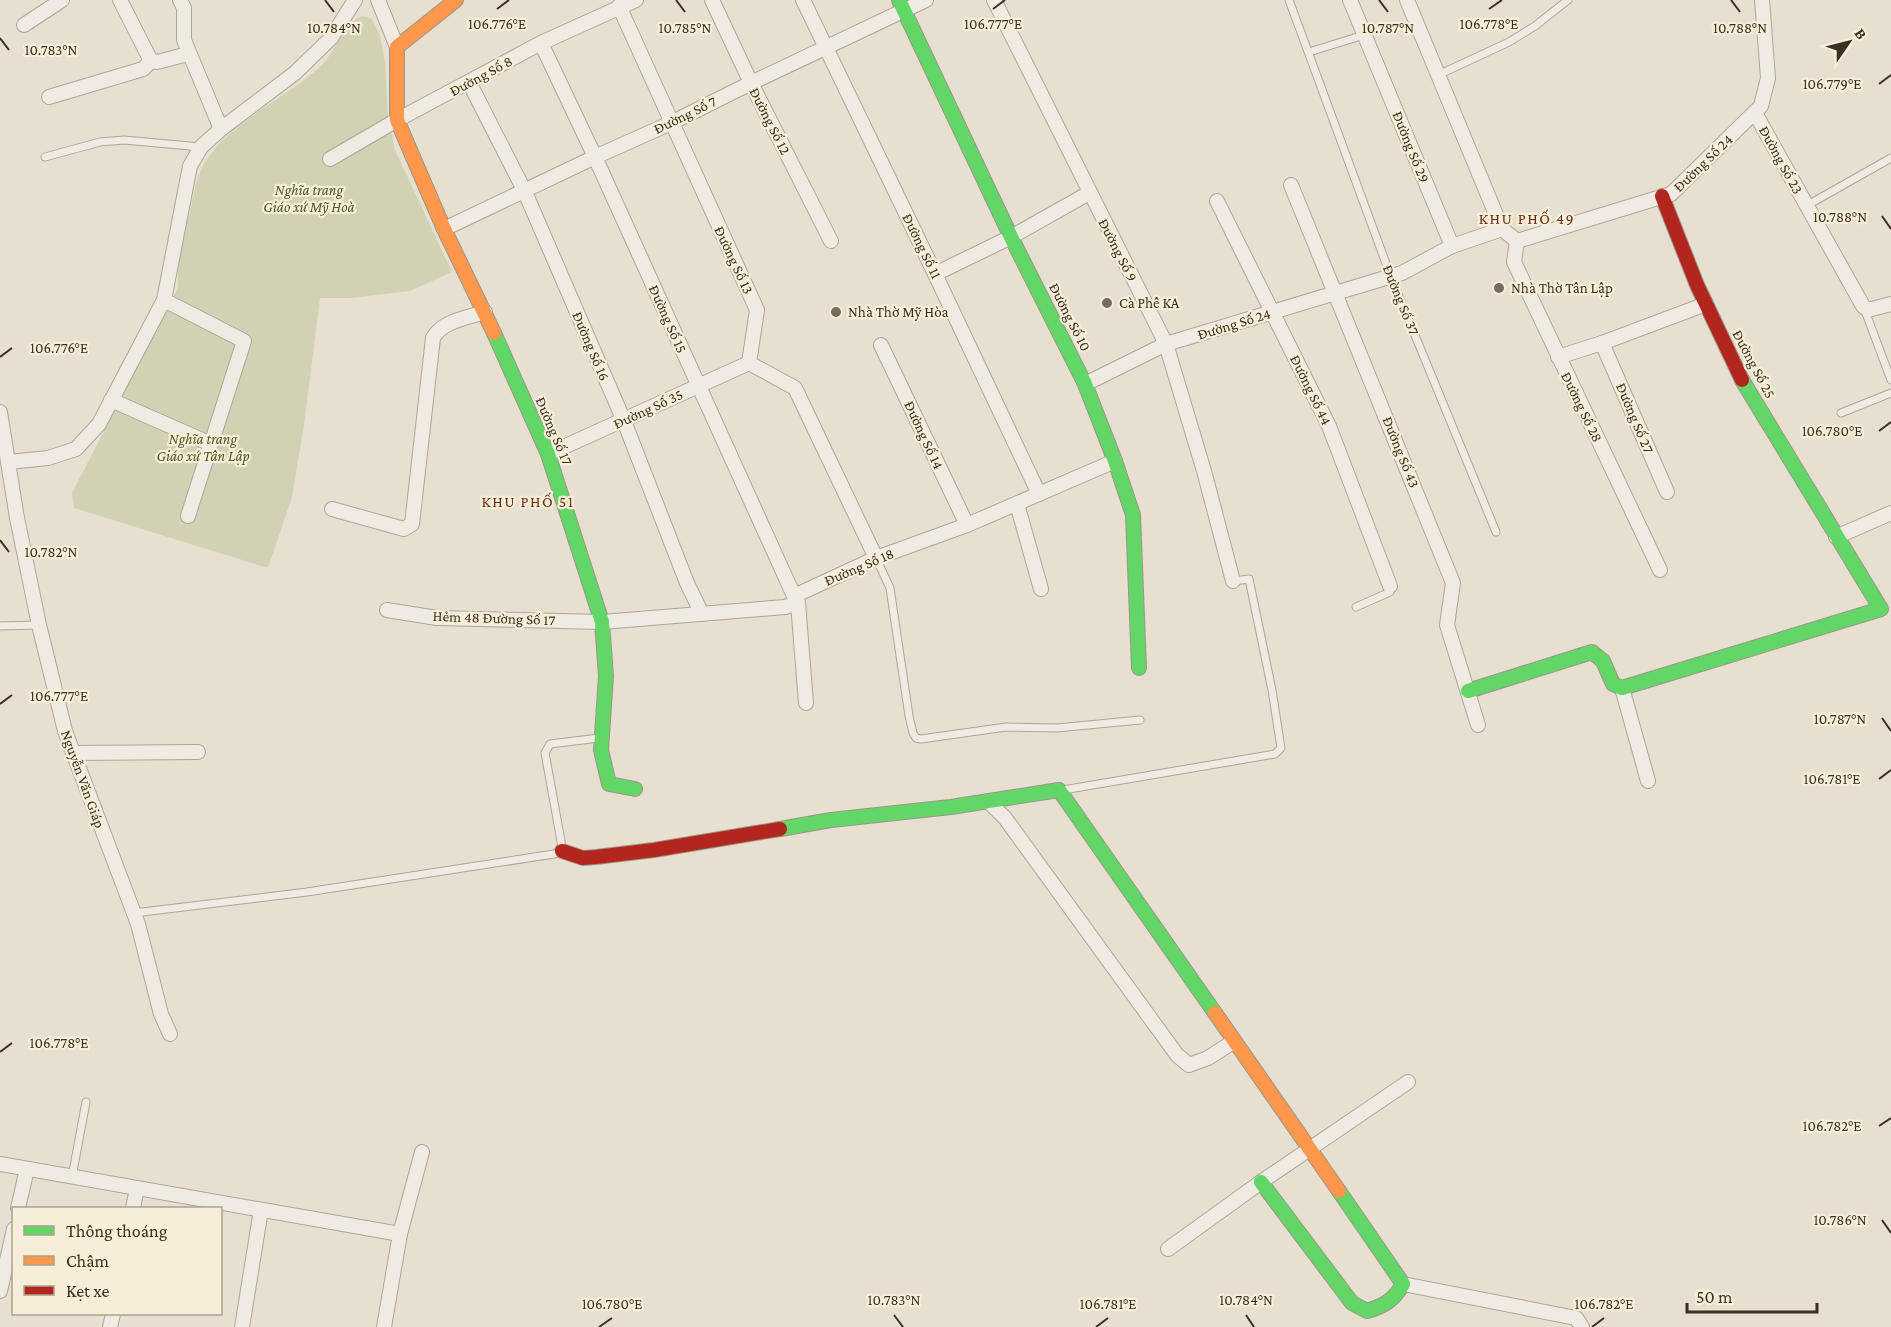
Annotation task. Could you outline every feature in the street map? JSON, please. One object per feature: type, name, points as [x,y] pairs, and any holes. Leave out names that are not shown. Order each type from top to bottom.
[{"type":"street","points":[[24,25],[62,0]]},
{"type":"street","points":[[120,0],[151,62]]},
{"type":"street","points":[[180,0],[184,8],[183,40],[221,129]]},
{"type":"street","points":[[9,462],[48,458],[76,449],[99,424],[164,300],[190,166],[201,147],[221,129],[296,73],[331,38],[355,0]]},
{"type":"street","points":[[378,0],[397,47],[397,120]]},
{"type":"street","points":[[397,47],[456,0]]},
{"type":"street","name":"Đường Số 8","points":[[330,159],[397,120],[541,44],[636,0]]},
{"type":"street","name":"Đường Số 12","points":[[712,0],[750,83],[831,241]]},
{"type":"street","name":"Đường Số 11","points":[[804,0],[936,273],[1039,494]]},
{"type":"street","name":"Đường Số 7","points":[[444,229],[826,48],[901,5],[926,0]]},
{"type":"street","name":"Đường Số 9","points":[[994,0],[1166,344],[1204,471],[1233,581]]},
{"type":"street","name":"Đường Số 29","points":[[1350,0],[1452,246]]},
{"type":"street","points":[[1407,0],[1502,230],[1517,242]]},
{"type":"street","name":"Đường Số 24","points":[[1517,242],[1671,194],[1755,112],[1761,106],[1768,78],[1762,0]]},
{"type":"street","name":"Đường Số 10","points":[[901,5],[1011,237],[1085,384],[1115,461],[1133,515],[1140,668]]},
{"type":"street","name":"Đường Số 13","points":[[619,6],[758,310],[749,363]]},
{"type":"street","name":"Đường Số 15","points":[[541,44],[595,157],[796,599],[806,703]]},
{"type":"street","points":[[49,97],[143,69],[151,62],[188,54]]},
{"type":"street","name":"Đường Số 16","points":[[469,82],[525,192],[624,421],[687,583],[702,614]]},
{"type":"street","name":"Đường Số 23","points":[[1755,112],[1863,306]]},
{"type":"street","name":"Đường Số 17","points":[[397,120],[444,229],[485,312],[548,454],[602,622],[606,676],[601,750],[609,783],[635,789]]},
{"type":"street","name":"Đường Số 43","points":[[1291,185],[1453,583],[1447,625],[1478,725]]},
{"type":"street","points":[[936,273],[1011,237],[1089,193]]},
{"type":"street","name":"Đường Số 25","points":[[1622,688],[1881,609],[1738,374],[1706,304],[1662,196]]},
{"type":"street","name":"Đường Số 44","points":[[1217,201],[1329,426],[1390,586]]},
{"type":"street","points":[[1452,246],[1502,230]]},
{"type":"street","name":"Đường Số 28","points":[[1517,242],[1514,261],[1660,570]]},
{"type":"street","name":"Đường Số 24","points":[[1085,384],[1166,344],[1391,277],[1452,246]]},
{"type":"street","points":[[164,300],[244,341],[188,516]]},
{"type":"street","points":[[1558,357],[1706,304]]},
{"type":"street","points":[[1863,306],[1869,310],[1891,304]]},
{"type":"street","points":[[332,509],[404,529],[412,524],[433,338],[437,330],[445,325],[485,312]]},
{"type":"street","name":"Đường Số 27","points":[[1602,343],[1667,492]]},
{"type":"street","name":"Đường Số 14","points":[[881,345],[967,525]]},
{"type":"street","points":[[749,363],[795,388],[876,558]]},
{"type":"street","name":"Đường Số 35","points":[[548,454],[749,363]]},
{"type":"street","points":[[111,400],[211,444]]},
{"type":"street","name":"Nguyễn Văn Giáp","points":[[0,412],[17,518],[39,625],[65,731],[134,913],[161,1014],[170,1034]]},
{"type":"street","name":"Đường Số 18","points":[[602,622],[785,607],[796,599],[876,558],[967,525],[1115,461]]},
{"type":"street","points":[[1017,504],[1041,589]]},
{"type":"street","points":[[1836,537],[1891,513]]},
{"type":"street","name":"Hẻm 48 Đường Số 17","points":[[387,610],[437,618],[602,622]]},
{"type":"street","points":[[1468,691],[1592,651],[1597,653],[1613,684],[1622,688],[1648,781]]},
{"type":"street","points":[[73,753],[198,752]]},
{"type":"street","points":[[562,852],[583,858],[654,850],[831,820],[1059,790],[1403,1284],[1576,1318],[1581,1327]]},
{"type":"street","points":[[988,801],[1005,818],[1177,1055],[1189,1065],[1208,1058],[1233,1042]]},
{"type":"street","points":[[1168,1249],[1261,1182],[1408,1082]]},
{"type":"street","points":[[384,1327],[400,1234],[422,1152]]},
{"type":"street","points":[[0,1164],[400,1234]]},
{"type":"street","points":[[18,1207],[27,1169]]},
{"type":"street","points":[[1261,1182],[1352,1303],[1367,1311],[1387,1305],[1399,1293],[1403,1284]]},
{"type":"street","points":[[133,1207],[137,1188]]},
{"type":"street","points":[[242,1327],[261,1210]]},
{"type":"street","points":[[0,1291],[12,1238]]},
{"type":"lane","name":"Đường Số 37","points":[[1289,0],[1391,277],[1496,532]]},
{"type":"lane","points":[[1438,75],[1509,42],[1535,26],[1568,0]]},
{"type":"lane","points":[[1309,52],[1364,35]]},
{"type":"lane","points":[[45,157],[100,142],[124,140],[201,147]]},
{"type":"lane","points":[[1806,206],[1891,158]]},
{"type":"lane","points":[[1863,306],[1891,380]]},
{"type":"lane","points":[[1841,413],[1891,393]]},
{"type":"lane","points":[[876,558],[890,588],[909,716],[916,738],[1006,727],[1057,728],[1140,720]]},
{"type":"lane","points":[[1059,790],[1279,752],[1281,748],[1276,710],[1249,579],[1233,581]]},
{"type":"lane","points":[[1356,607],[1390,592],[1390,586]]},
{"type":"lane","points":[[0,627],[39,625]]},
{"type":"lane","points":[[134,913],[307,892],[562,852],[545,753],[550,744],[602,738]]},
{"type":"lane","points":[[72,1177],[86,1102]]},
{"type":"green space","points":[[363,16],[372,19],[380,36],[385,62],[388,116],[395,150],[452,272],[410,291],[351,298],[320,298],[304,425],[292,497],[268,568],[74,508],[72,493],[178,288],[181,252],[202,168],[224,139],[239,126],[320,67],[331,54],[345,30]]},
{"type":"traffic: fast","points":[[899,0],[1011,237],[1085,384],[1115,461],[1133,515],[1139,668]]},
{"type":"traffic: fast","points":[[494,333],[548,454],[602,622],[606,676],[601,750],[609,784],[635,789]]},
{"type":"traffic: fast","points":[[1468,691],[1592,652],[1603,661],[1613,684],[1622,688],[1881,609],[1742,380]]},
{"type":"traffic: fast","points":[[780,829],[831,820],[951,807],[1059,790],[1215,1013]]},
{"type":"traffic: fast","points":[[1261,1182],[1352,1303],[1367,1311],[1388,1302],[1403,1284],[1339,1191]]},
{"type":"traffic: slow","points":[[456,0],[397,47],[397,120],[444,229],[494,333]]},
{"type":"traffic: slow","points":[[1215,1013],[1339,1191]]},
{"type":"traffic: jam","points":[[1662,196],[1697,285],[1742,380]]},
{"type":"traffic: jam","points":[[562,851],[583,858],[596,857],[654,850],[780,829]]},
{"type":"place","name":"Nhà Thờ Tân Lập","points":[[1499,288]]},
{"type":"place","name":"Cà Phê KA","points":[[1107,303]]},
{"type":"place","name":"Nhà Thờ Mỹ Hòa","points":[[836,312]]},
{"type":"district","name":"KHU PHỐ 49","points":[[1527,218]]},
{"type":"district","name":"KHU PHỐ 51","points":[[528,501]]},
{"type":"park label","name":"Nghĩa trang Giáo xứ Mỹ Hoà","points":[[309,198]]},
{"type":"park label","name":"Nghĩa trang Giáo xứ Tân Lập","points":[[203,448]]}]
